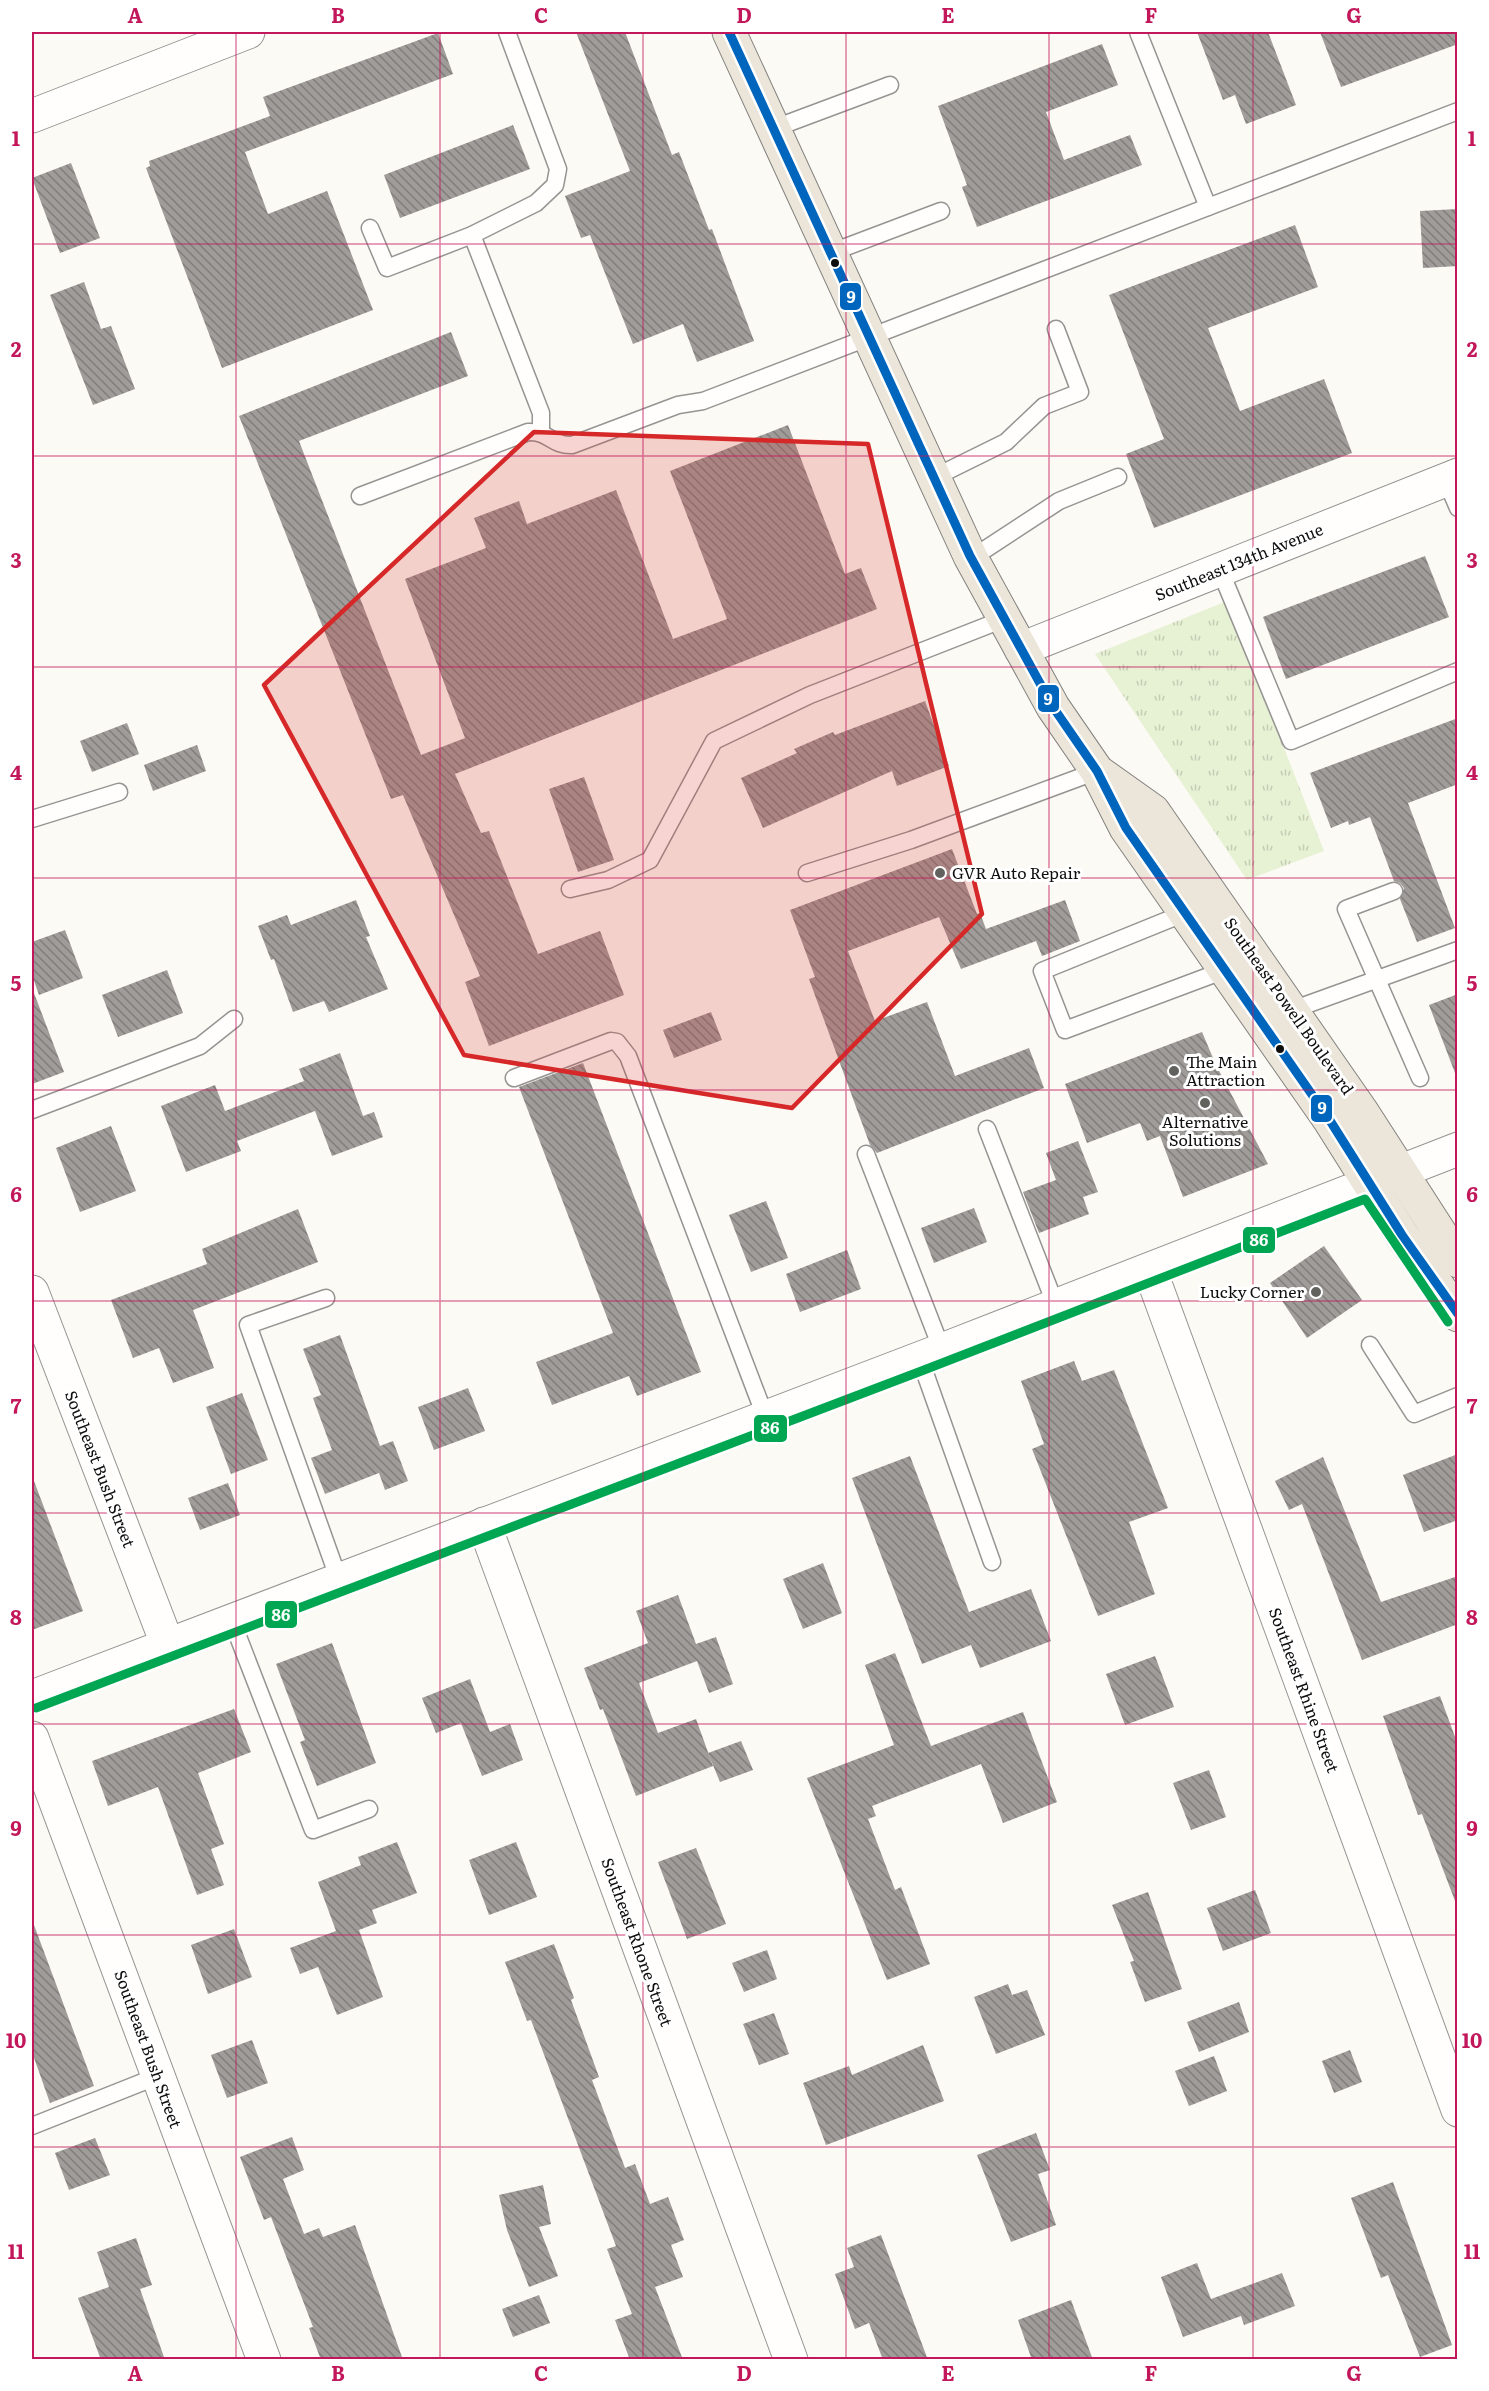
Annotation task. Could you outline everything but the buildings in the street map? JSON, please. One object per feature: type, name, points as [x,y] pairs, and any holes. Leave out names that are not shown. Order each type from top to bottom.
[{"type":"main road","name":"Southeast Powell Boulevard","points":[[729,32],[775,128],[933,478],[972,558],[1053,707],[1097,771],[1126,828],[1329,1119],[1458,1315]]},
{"type":"main road","name":"Southeast Powell Boulevard","points":[[1097,771],[1153,811],[1292,1010],[1458,1261]]},
{"type":"street","points":[[32,116],[248,32]]},
{"type":"street","name":"Southeast 134th Avenue","points":[[1022,649],[1220,570],[1454,488]]},
{"type":"street","points":[[32,1697],[765,1416],[931,1355],[1458,1149]]},
{"type":"street","name":"Southeast Rhine Street","points":[[1150,1270],[1458,2110]]},
{"type":"street","name":"Southeast Bush Street","points":[[32,1292],[39,1337],[168,1646]]},
{"type":"street","name":"Southeast Rhone Street","points":[[484,1524],[791,2360]]},
{"type":"street","name":"Southeast Bush Street","points":[[32,1738],[264,2360]]},
{"type":"lane","points":[[370,228],[387,268],[472,235],[536,202],[546,195],[558,178],[558,169],[507,32]]},
{"type":"lane","points":[[1138,32],[1208,207]]},
{"type":"lane","points":[[775,128],[890,84]]},
{"type":"lane","points":[[360,496],[528,432],[542,431],[560,444],[572,445],[678,405],[703,401],[1458,111]]},
{"type":"lane","points":[[830,253],[941,211]]},
{"type":"lane","points":[[472,235],[541,413],[542,431]]},
{"type":"lane","points":[[933,478],[1006,442],[1044,406],[1080,392],[1056,330]]},
{"type":"lane","points":[[972,558],[1059,501],[1118,477]]},
{"type":"lane","points":[[1220,570],[1292,741],[1458,671]]},
{"type":"lane","points":[[570,888],[608,880],[650,860],[714,741],[810,695],[1004,619]]},
{"type":"lane","points":[[807,873],[911,840],[1097,771]]},
{"type":"lane","points":[[32,819],[119,792]]},
{"type":"lane","points":[[1394,891],[1346,909],[1420,1078]]},
{"type":"lane","points":[[1185,913],[1042,971],[1065,1030],[1225,970]]},
{"type":"lane","points":[[1292,1010],[1458,950]]},
{"type":"lane","points":[[32,1110],[200,1046],[234,1019]]},
{"type":"lane","points":[[514,1078],[611,1041],[621,1046],[628,1056],[765,1416]]},
{"type":"lane","points":[[987,1129],[1056,1306]]},
{"type":"lane","points":[[866,1154],[931,1355],[992,1562]]},
{"type":"lane","points":[[326,1298],[248,1325],[339,1580]]},
{"type":"lane","points":[[1370,1345],[1414,1414],[1458,1396]]},
{"type":"lane","points":[[232,1621],[313,1830],[369,1809]]},
{"type":"lane","points":[[32,2126],[158,2076]]},
{"type":"highlighted area","points":[[534,432],[868,444],[982,914],[792,1108],[464,1055],[264,685]]},
{"type":"green space","points":[[1227,601],[1324,851],[1247,880],[1095,654]]},
{"type":"transit line","name":"9","points":[[729,32],[970,556],[1053,707],[1097,771],[1126,828],[1329,1119],[1402,1235],[1458,1314]]},
{"type":"transit line","name":"86","points":[[36,1708],[924,1370],[1365,1199],[1448,1322]]},
{"type":"place","name":"GVR Auto Repair","points":[[940,873]]},
{"type":"place","name":"The Main Attraction","points":[[1174,1071]]},
{"type":"place","name":"Alternative Solutions","points":[[1205,1103]]},
{"type":"place","name":"Lucky Corner","points":[[1316,1292]]}]
